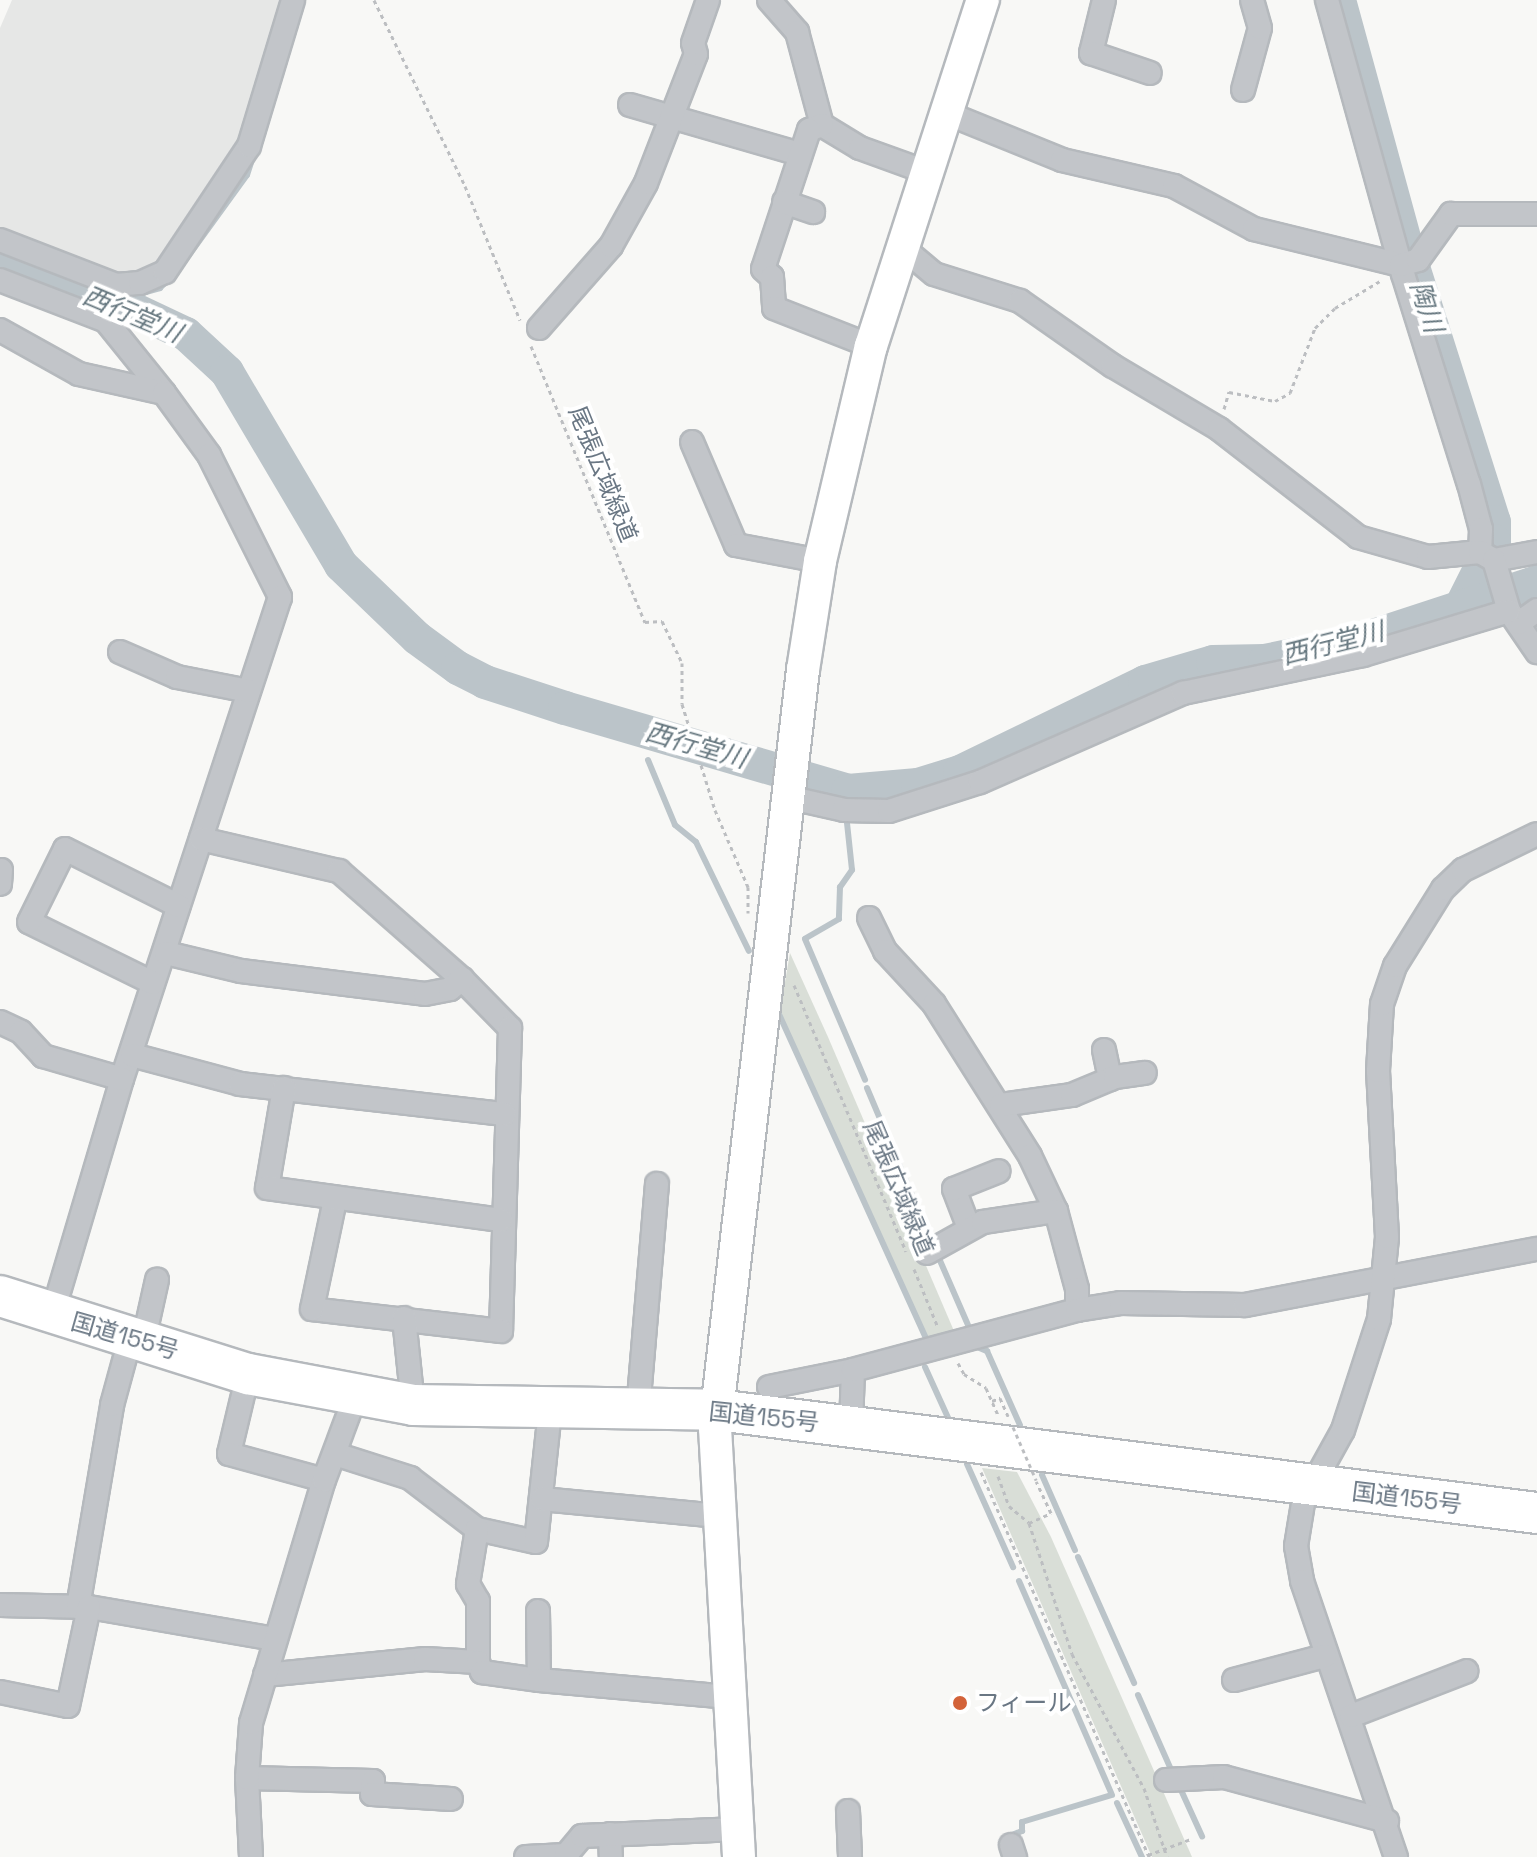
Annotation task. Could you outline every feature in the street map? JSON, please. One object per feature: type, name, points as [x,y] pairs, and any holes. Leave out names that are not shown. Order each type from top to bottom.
[{"type":"highway","name":"国道155号","points":[[0,1296],[52,1315],[248,1374],[355,1397],[413,1405],[550,1411],[717,1410],[1537,1513]]},
{"type":"street","points":[[0,240],[116,285],[140,283],[165,272],[249,146],[293,0]]},
{"type":"street","points":[[539,328],[611,246],[646,183],[696,54],[693,43],[708,0]]},
{"type":"street","points":[[769,0],[797,32],[822,125],[860,148],[924,171]]},
{"type":"street","points":[[526,1857],[566,1855],[582,1836],[611,1846],[738,1843],[718,1516],[717,1410],[792,758],[820,561],[871,346],[924,171],[983,0]]},
{"type":"street","points":[[1104,0],[1091,53],[1150,73]]},
{"type":"street","points":[[1243,90],[1260,28],[1252,0]]},
{"type":"street","points":[[1327,0],[1407,266],[1487,556],[1522,615],[1537,652]]},
{"type":"street","points":[[630,105],[800,154]]},
{"type":"street","points":[[944,112],[1062,160],[1174,186],[1254,229],[1407,266]]},
{"type":"street","points":[[822,125],[809,130],[763,269],[772,277],[774,308],[871,346]]},
{"type":"street","points":[[784,202],[813,212]]},
{"type":"street","points":[[1407,266],[1451,214],[1537,214]]},
{"type":"street","points":[[903,248],[934,274],[1020,301],[1113,366],[1219,429],[1358,537],[1428,557],[1537,552]]},
{"type":"street","points":[[0,280],[106,321],[209,455],[280,597],[166,953],[122,1079],[52,1315]]},
{"type":"street","points":[[0,330],[79,374],[164,393]]},
{"type":"street","points":[[692,442],[736,545],[820,561]]},
{"type":"street","points":[[788,793],[844,810],[889,811],[980,782],[1183,693],[1363,655],[1522,615]]},
{"type":"street","points":[[120,652],[177,677],[249,691]]},
{"type":"street","points":[[1396,1857],[1351,1716],[1325,1656],[1296,1546],[1309,1486],[1343,1430],[1379,1319],[1387,1237],[1378,1071],[1382,1004],[1395,966],[1443,889],[1463,870],[1537,834]]},
{"type":"street","points":[[201,839],[339,871],[462,979],[510,1028],[504,1114],[501,1331],[312,1309],[335,1200]]},
{"type":"street","points":[[153,983],[29,922],[65,849],[179,906]]},
{"type":"street","points":[[0,884],[1,870]]},
{"type":"street","points":[[869,918],[885,951],[934,1004],[971,1070],[1001,1105],[1056,1211],[1077,1289],[1077,1310]]},
{"type":"street","points":[[166,953],[241,971],[425,994],[450,989],[462,979]]},
{"type":"street","points":[[0,1022],[21,1032],[43,1056],[122,1079]]},
{"type":"street","points":[[1104,1050],[1110,1079]]},
{"type":"street","points":[[132,1055],[240,1084],[504,1114]]},
{"type":"street","points":[[1001,1105],[1072,1095],[1110,1079],[1145,1073]]},
{"type":"street","points":[[284,1088],[267,1188],[335,1200],[501,1220]]},
{"type":"street","points":[[969,1228],[954,1189],[999,1171]]},
{"type":"street","points":[[638,1410],[657,1184]]},
{"type":"street","points":[[927,1253],[962,1237],[969,1228],[1056,1211]]},
{"type":"street","points":[[769,1387],[853,1370],[1077,1310],[1134,1303],[1245,1305],[1537,1249]]},
{"type":"street","points":[[0,1692],[68,1706],[112,1405],[157,1280]]},
{"type":"street","points":[[404,1318],[413,1405]]},
{"type":"street","points":[[851,1427],[853,1370]]},
{"type":"street","points":[[248,1374],[229,1454],[324,1480]]},
{"type":"street","points":[[251,1857],[247,1778],[251,1723],[324,1480],[355,1397]]},
{"type":"street","points":[[335,1454],[410,1478],[477,1529],[536,1542],[550,1411]]},
{"type":"street","points":[[542,1499],[718,1516]]},
{"type":"street","points":[[477,1529],[468,1584],[478,1601],[478,1662],[482,1672],[729,1697]]},
{"type":"street","points":[[0,1605],[84,1607],[275,1639]]},
{"type":"street","points":[[538,1611],[539,1680]]},
{"type":"street","points":[[1234,1680],[1325,1656]]},
{"type":"street","points":[[265,1675],[425,1659],[478,1662]]},
{"type":"street","points":[[1351,1716],[1467,1671]]},
{"type":"street","points":[[1166,1780],[1224,1777],[1387,1821]]},
{"type":"street","points":[[247,1778],[373,1781],[372,1794],[451,1799]]},
{"type":"street","points":[[848,1811],[850,1857]]},
{"type":"path","name":"尾張広域緑道","points":[[374,0],[465,186],[645,622],[662,621],[682,663],[682,704],[715,810],[748,887],[747,912],[769,956]]},
{"type":"path","points":[[1219,429],[1229,392],[1275,401],[1290,393],[1315,328],[1335,308],[1407,266]]},
{"type":"path","name":"尾張広域緑道","points":[[791,979],[947,1344],[964,1374],[986,1388],[1003,1427]]},
{"type":"path","points":[[992,1401],[1000,1398],[1051,1513],[1029,1523]]},
{"type":"path","points":[[975,1458],[1149,1856],[1191,1839]]},
{"type":"path","points":[[995,1468],[1009,1506],[1029,1523],[1072,1654],[1144,1788],[1167,1857]]},
{"type":"shaded area","points":[[12,0],[287,0],[249,129],[163,267],[115,281],[0,235],[0,28]]},
{"type":"shaded area","points":[[790,953],[954,1331],[928,1338],[780,1011]]},
{"type":"shaded area","points":[[982,1468],[1017,1472],[1051,1537],[1192,1857],[1152,1857]]},
{"type":"waterway","name":"陶川","points":[[1339,0],[1407,248],[1494,522],[1494,541],[1461,607]]},
{"type":"waterway","points":[[176,273],[247,175],[253,156]]},
{"type":"waterway","name":"西行堂川","points":[[0,267],[131,308],[186,334],[227,372],[341,565],[417,638],[458,668],[485,682],[565,708],[848,791],[918,785],[960,772],[1145,682],[1213,662],[1265,661],[1355,642],[1537,582]]},
{"type":"waterway","points":[[110,302],[160,288],[168,280]]},
{"type":"waterway","points":[[648,760],[675,825],[696,842],[749,951]]},
{"type":"waterway","points":[[847,823],[852,870],[840,887],[839,919],[805,939],[865,1080]]},
{"type":"waterway","points":[[778,1012],[926,1339]]},
{"type":"waterway","points":[[867,1088],[932,1242]]},
{"type":"waterway","points":[[938,1256],[968,1325]]},
{"type":"waterway","points":[[977,1347],[987,1351],[1020,1425]]},
{"type":"waterway","points":[[925,1367],[949,1420]]},
{"type":"waterway","points":[[967,1464],[1013,1567]]},
{"type":"waterway","points":[[1042,1475],[1075,1550]]},
{"type":"waterway","points":[[1078,1557],[1134,1683]]},
{"type":"waterway","points":[[1019,1581],[1111,1793]]},
{"type":"waterway","points":[[1138,1695],[1173,1774]]},
{"type":"waterway","points":[[1181,1790],[1202,1836]]},
{"type":"waterway","points":[[1012,1835],[1022,1831],[1022,1822],[1112,1795]]},
{"type":"waterway","points":[[1117,1803],[1142,1857]]},
{"type":"place","name":"フィール","points":[[960,1703]]}]
